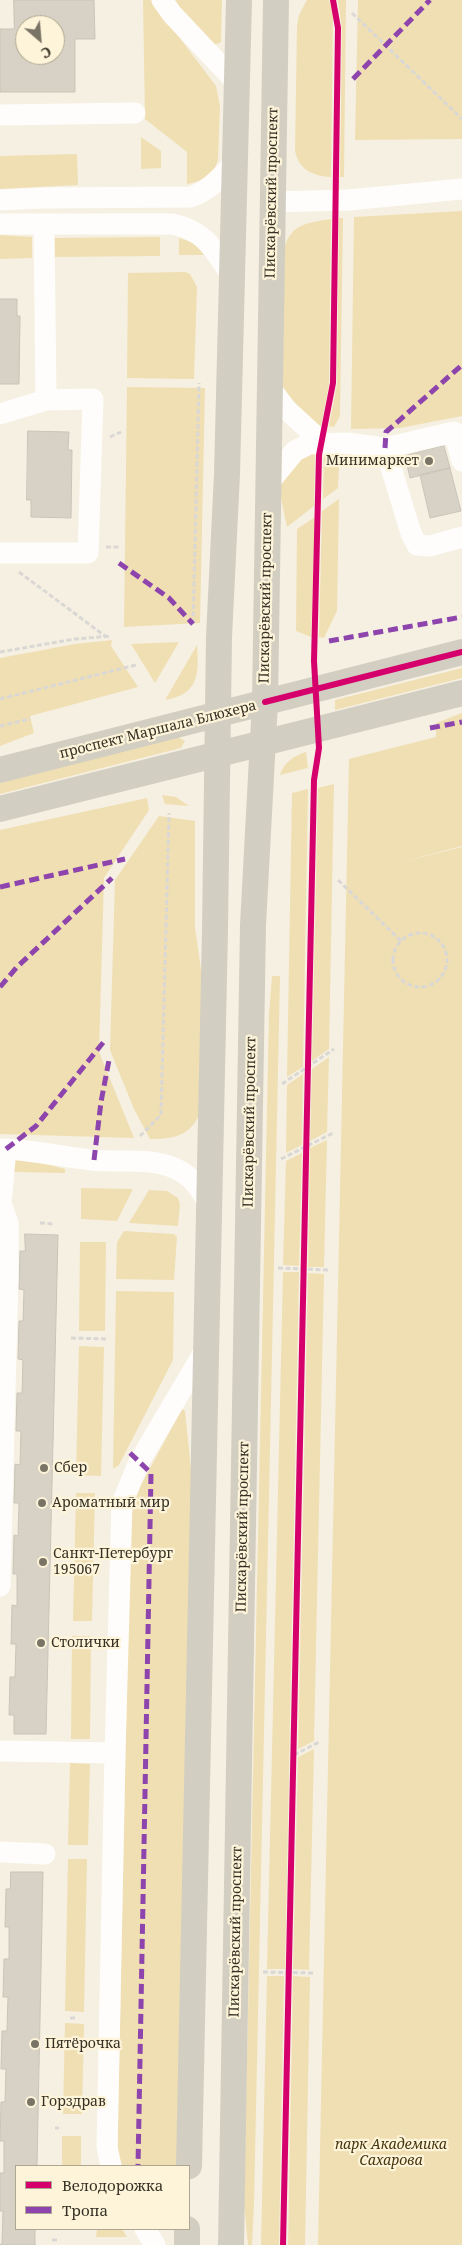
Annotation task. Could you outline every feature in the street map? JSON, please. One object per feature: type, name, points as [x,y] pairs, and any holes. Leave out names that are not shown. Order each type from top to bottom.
[{"type":"main road","points":[[189,2165],[219,638],[228,474],[239,0]]},
{"type":"main road","name":"Пискарёвский проспект","points":[[231,2245],[253,941],[265,702],[271,202],[280,6]]},
{"type":"main road","name":"проспект Маршала Блюхера","points":[[0,770],[462,652]]},
{"type":"main road","points":[[0,809],[462,693]]},
{"type":"main road","points":[[187,2230],[187,2245]]},
{"type":"street","points":[[162,0],[172,14],[238,84]]},
{"type":"street","points":[[0,115],[135,114]]},
{"type":"street","points":[[0,200],[191,197],[202,193],[213,185],[235,162]]},
{"type":"street","points":[[271,202],[348,200],[462,190]]},
{"type":"street","points":[[0,224],[172,224],[186,227],[205,239],[233,278]]},
{"type":"street","points":[[44,224],[46,400]]},
{"type":"street","points":[[269,386],[286,409],[322,442]]},
{"type":"street","points":[[0,414],[46,400],[93,399],[88,553],[0,553]]},
{"type":"street","points":[[267,485],[295,451],[309,444],[322,442],[385,448],[458,432],[462,461]]},
{"type":"street","points":[[385,448],[411,533],[418,545],[423,547],[430,546],[462,537]]},
{"type":"street","points":[[0,1586],[8,1275],[8,1223],[1,1203],[3,1149],[85,1160],[163,1164],[176,1169],[192,1179],[208,1203]]},
{"type":"street","points":[[111,2165],[107,2147],[114,1753],[122,1503],[139,1462],[205,1350]]},
{"type":"street","points":[[0,1751],[114,1753]]},
{"type":"street","points":[[0,1852],[45,1854]]},
{"type":"street","points":[[146,2230],[155,2245]]},
{"type":"path","points":[[352,13],[462,119]]},
{"type":"path","points":[[193,624],[198,383]]},
{"type":"path","points":[[17,570],[105,636]]},
{"type":"path","points":[[0,652],[111,636]]},
{"type":"path","points":[[0,699],[136,665]]},
{"type":"path","points":[[0,726],[30,719]]},
{"type":"path","points":[[140,1136],[160,1115],[169,813]]},
{"type":"path","points":[[338,880],[401,941]]},
{"type":"path","points":[[422,933],[437,940],[446,953],[445,968],[442,975],[430,985],[422,987],[414,986],[400,978],[393,965],[393,957],[401,941],[414,934],[422,933]]},
{"type":"path","points":[[282,1084],[334,1049]]},
{"type":"path","points":[[308,1057],[308,1077]]},
{"type":"path","points":[[281,1159],[333,1133]]},
{"type":"path","points":[[306,1136],[306,1156]]},
{"type":"path","points":[[40,1223],[54,1224]]},
{"type":"path","points":[[303,1279],[304,1260]]},
{"type":"path","points":[[278,1268],[330,1270]]},
{"type":"path","points":[[71,1338],[108,1339]]},
{"type":"path","points":[[294,1755],[319,1742]]},
{"type":"path","points":[[293,1765],[294,1745]]},
{"type":"path","points":[[289,1963],[289,1982]]},
{"type":"path","points":[[263,1972],[313,1974]]},
{"type":"path","points":[[70,2018],[77,2018]]},
{"type":"path","points":[[52,2240],[58,2240]]},
{"type":"green space","points":[[143,0],[151,0],[216,86],[220,106],[218,160],[216,166],[207,177],[193,183],[187,184],[187,152],[145,119]]},
{"type":"green space","points":[[172,0],[222,0],[221,42],[213,44]]},
{"type":"green space","points":[[307,0],[329,0],[333,14],[331,177],[308,171],[300,163],[295,151],[297,26],[299,15]]},
{"type":"green space","points":[[338,0],[346,0],[344,177],[340,177],[342,28]]},
{"type":"green space","points":[[358,0],[462,0],[462,139],[355,140]]},
{"type":"green space","points":[[141,137],[161,151],[161,168],[141,169]]},
{"type":"green space","points":[[77,154],[78,185],[0,189],[0,156]]},
{"type":"green space","points":[[462,211],[462,416],[400,428],[351,429],[354,217]]},
{"type":"green space","points":[[339,218],[343,218],[340,416],[334,427],[329,426],[337,384]]},
{"type":"green space","points":[[331,219],[329,384],[321,426],[308,419],[281,386],[284,249],[287,240],[296,229],[308,223]]},
{"type":"green space","points":[[0,235],[32,237],[32,258],[0,259]]},
{"type":"green space","points":[[160,237],[160,256],[52,257],[52,238]]},
{"type":"green space","points":[[179,238],[187,240],[199,248],[204,255],[179,255]]},
{"type":"green space","points":[[185,272],[190,274],[197,287],[194,379],[127,378],[128,273]]},
{"type":"green space","points":[[127,387],[205,388],[200,623],[124,627]]},
{"type":"green space","points":[[315,452],[314,506],[287,527],[278,484],[296,459]]},
{"type":"green space","points":[[324,452],[333,452],[339,467],[338,488],[323,499]]},
{"type":"green space","points":[[339,499],[337,611],[324,638],[319,637],[322,511]]},
{"type":"green space","points":[[315,517],[311,637],[296,631],[297,529]]},
{"type":"green space","points":[[112,640],[111,646],[138,687],[30,716],[34,733],[0,746],[0,658],[75,644]]},
{"type":"green space","points":[[179,642],[155,683],[131,644]]},
{"type":"green space","points":[[197,645],[197,674],[191,688],[185,693],[165,700]]},
{"type":"green space","points":[[462,668],[462,678],[335,710],[335,700]]},
{"type":"green space","name":"парк Академика Сахарова","points":[[462,713],[462,846],[402,862],[462,847],[462,2245],[318,2245],[349,759],[436,737],[436,723]]},
{"type":"green space","points":[[178,737],[185,741],[181,748],[0,794],[0,783]]},
{"type":"green space","points":[[306,752],[308,768],[280,775],[284,766],[290,760]]},
{"type":"green space","points":[[334,784],[329,1049],[312,1061],[318,788]]},
{"type":"green space","points":[[308,789],[303,1067],[287,1077],[292,793]]},
{"type":"green space","points":[[162,795],[176,797],[189,806],[165,804]]},
{"type":"green space","points":[[147,798],[149,810],[104,878],[99,1052],[134,1138],[0,1134],[0,830]]},
{"type":"green space","points":[[159,816],[195,821],[195,927],[202,977],[199,1115],[190,1128],[179,1135],[150,1139],[134,1109],[110,1050],[115,880]]},
{"type":"green space","points":[[272,976],[280,976],[254,2203],[252,2245],[248,2245],[244,2204],[269,1014]]},
{"type":"green space","points":[[329,1057],[327,1132],[310,1141],[312,1069]]},
{"type":"green space","points":[[303,1074],[302,1145],[286,1153],[287,1085]]},
{"type":"green space","points":[[327,1140],[324,1267],[308,1267],[310,1148]]},
{"type":"green space","points":[[302,1153],[299,1266],[283,1265],[286,1161]]},
{"type":"green space","points":[[14,1159],[35,1161],[65,1169],[65,1173],[13,1172]]},
{"type":"green space","points":[[81,1188],[133,1189],[117,1221],[81,1219]]},
{"type":"green space","points":[[149,1190],[167,1191],[178,1198],[180,1205],[178,1226],[129,1223]]},
{"type":"green space","points":[[124,1231],[174,1234],[177,1237],[174,1280],[116,1279],[117,1242]]},
{"type":"green space","points":[[80,1242],[106,1242],[105,1331],[79,1331]]},
{"type":"green space","points":[[283,1272],[299,1272],[285,1969],[267,1969]]},
{"type":"green space","points":[[308,1273],[324,1274],[314,1741],[298,1749]]},
{"type":"green space","points":[[116,1291],[174,1292],[173,1360],[119,1465],[113,1469]]},
{"type":"green space","points":[[79,1346],[104,1347],[101,1476],[76,1475]]},
{"type":"green space","points":[[182,1409],[185,1411],[192,1479],[178,2165],[122,2165],[118,2153],[130,1522],[134,1502],[141,1485]]},
{"type":"green space","points":[[76,1493],[95,1493],[92,1621],[73,1621]]},
{"type":"green space","points":[[72,1636],[91,1636],[90,1739],[71,1739]]},
{"type":"green space","points":[[314,1749],[309,1970],[293,1969],[298,1757]]},
{"type":"green space","points":[[70,1763],[90,1764],[88,1845],[68,1845]]},
{"type":"green space","points":[[68,1859],[87,1859],[84,2012],[65,2011]]},
{"type":"green space","points":[[267,1976],[284,1976],[279,2245],[261,2245]]},
{"type":"green space","points":[[293,1976],[310,1977],[305,2245],[288,2245]]},
{"type":"green space","points":[[65,2023],[84,2024],[82,2114],[63,2114]]},
{"type":"green space","points":[[62,2136],[81,2136],[81,2165],[62,2165]]},
{"type":"green space","points":[[97,2230],[123,2230],[127,2237],[96,2237]]},
{"type":"building","points":[[14,0],[94,0],[95,39],[75,39],[75,92],[0,92],[0,29],[14,29]]},
{"type":"building","points":[[0,299],[17,299],[17,316],[20,316],[19,384],[0,384]]},
{"type":"building","points":[[28,431],[69,432],[68,450],[72,450],[71,518],[31,517],[31,500],[27,500]]},
{"type":"building","points":[[444,446],[450,468],[410,478],[405,456]]},
{"type":"building","points":[[450,468],[461,511],[430,518],[420,475]]},
{"type":"building","points":[[25,1234],[58,1235],[46,1734],[14,1734],[14,1715],[9,1715],[10,1677],[15,1677],[16,1644],[11,1644],[12,1605],[17,1606],[17,1574],[13,1574],[14,1535],[18,1536],[19,1503],[14,1503],[15,1464],[20,1465],[21,1431],[16,1431],[17,1393],[22,1393],[23,1360],[18,1359],[19,1321],[23,1321],[24,1290],[19,1289],[20,1251],[25,1251]]},
{"type":"building","points":[[11,1872],[43,1872],[37,2165],[15,2165],[15,2230],[35,2230],[35,2245],[0,2245],[2,2243],[3,2211],[0,2211],[0,2173],[4,2173],[4,2141],[0,2141],[1,2102],[5,2102],[6,2069],[1,2069],[2,2031],[7,2031],[8,1997],[3,1997],[4,1959],[9,1959],[9,1927],[5,1927],[6,1889],[10,1889]]},
{"type":"marked path","points":[[353,79],[430,0]]},
{"type":"marked path","points":[[385,448],[386,432],[462,365]]},
{"type":"marked path","points":[[119,563],[169,598],[193,624]]},
{"type":"marked path","points":[[329,641],[462,617]]},
{"type":"marked path","points":[[430,728],[462,722]]},
{"type":"marked path","points":[[0,887],[125,859]]},
{"type":"marked path","points":[[0,987],[17,967],[112,878]]},
{"type":"marked path","points":[[6,1149],[36,1126],[106,1039]]},
{"type":"marked path","points":[[94,1160],[101,1102],[109,1060]]},
{"type":"marked path","points":[[130,1453],[151,1473],[138,2165]]},
{"type":"cycle path","points":[[283,2245],[314,780],[319,748],[314,661],[319,455],[333,383],[338,28],[333,0]]},
{"type":"cycle path","points":[[265,702],[462,652]]},
{"type":"place","name":"Минимаркет","points":[[429,461]]},
{"type":"place","name":"Сбер","points":[[44,1468]]},
{"type":"place","name":"Ароматный мир","points":[[42,1503]]},
{"type":"place","name":"Санкт-Петербург 195067","points":[[43,1562]]},
{"type":"place","name":"Столички","points":[[41,1643]]},
{"type":"place","name":"Пятёрочка","points":[[35,2044]]},
{"type":"place","name":"Горздрав","points":[[31,2102]]}]
